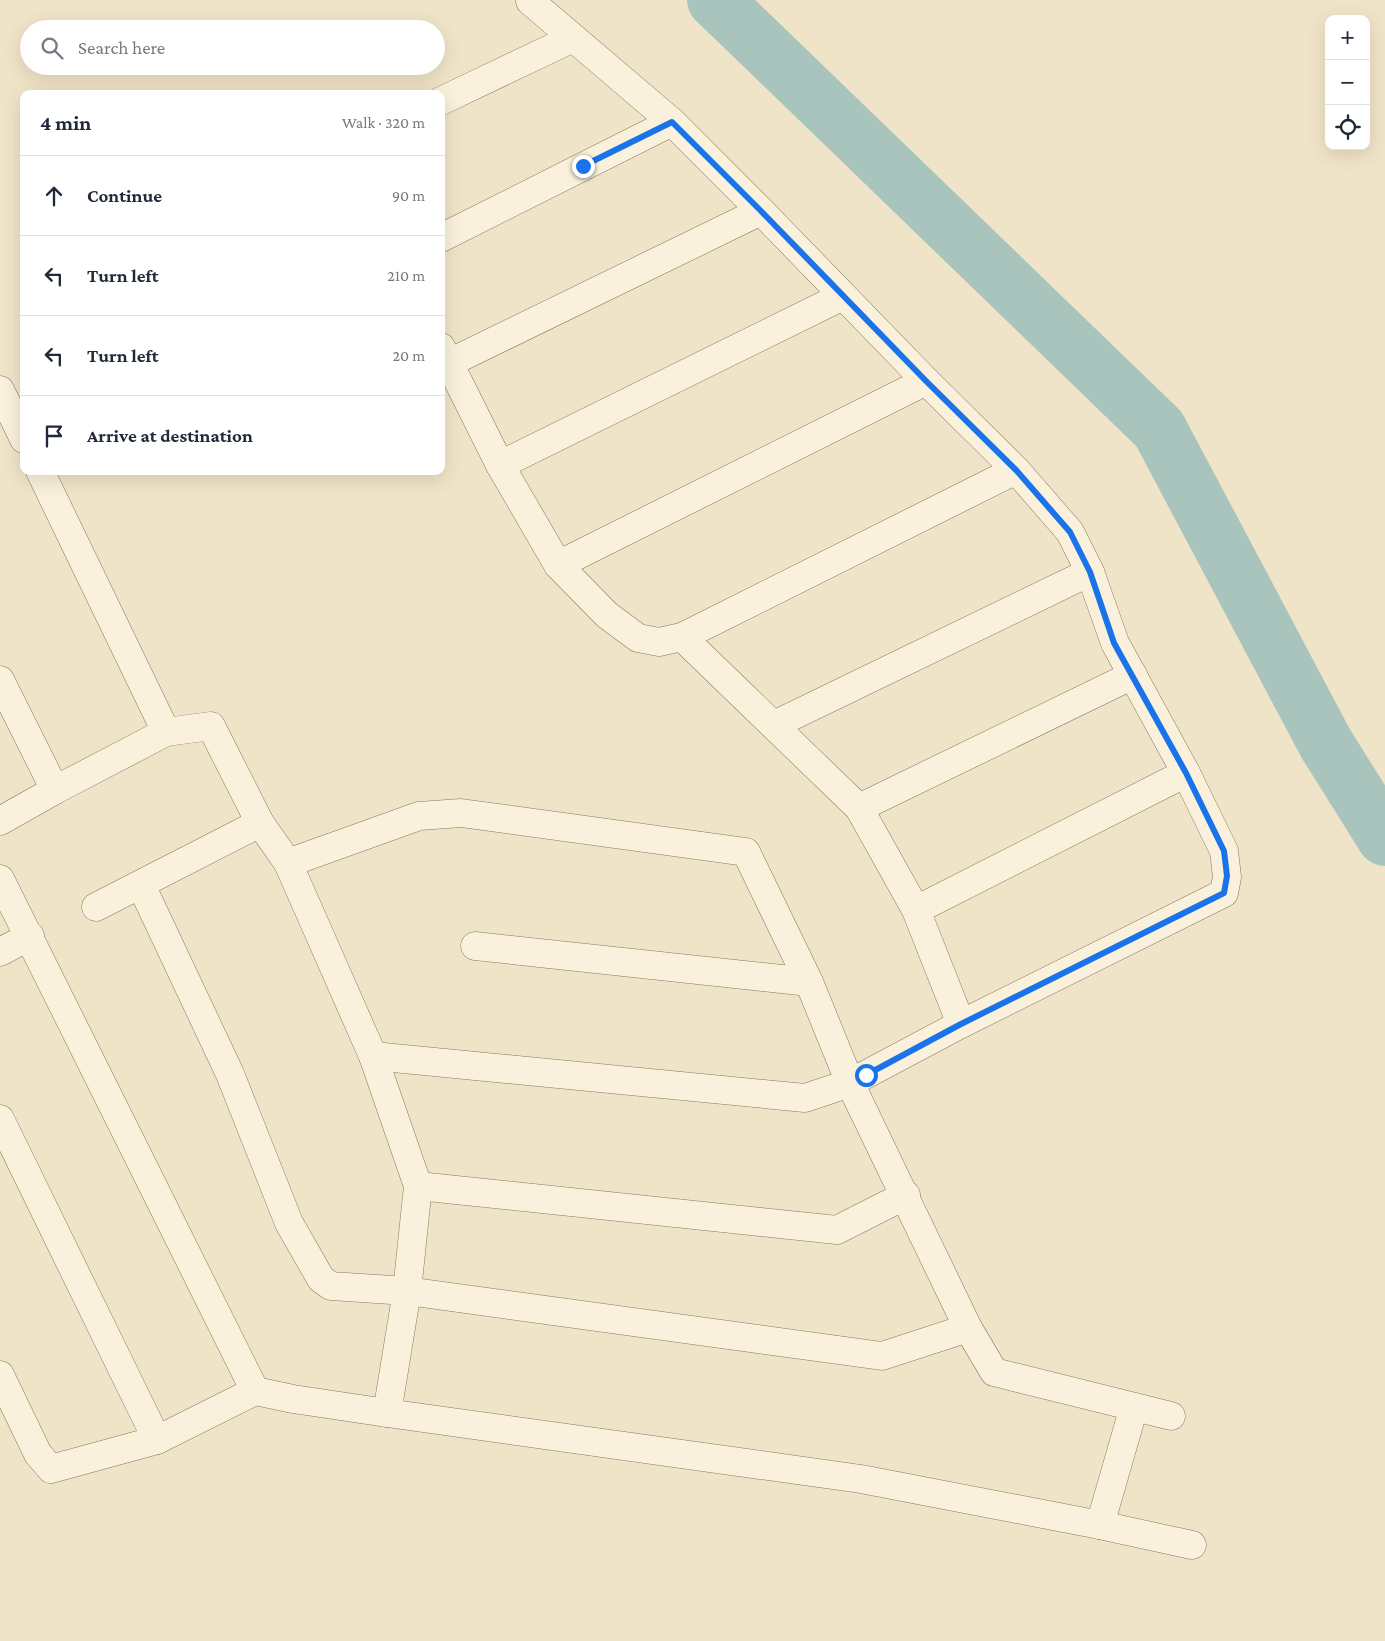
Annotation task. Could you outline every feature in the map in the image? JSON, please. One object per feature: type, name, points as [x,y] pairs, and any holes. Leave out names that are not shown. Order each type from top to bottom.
[{"type":"street","points":[[373,1056],[805,1098],[850,1083],[961,1024],[1224,893],[1227,876],[1224,851],[1186,773],[1114,643],[1090,572],[1070,532],[1016,470],[672,122],[530,2]]},
{"type":"street","points":[[445,100],[573,38]]},
{"type":"street","points":[[445,236],[672,122]]},
{"type":"street","points":[[761,211],[445,355],[500,464],[558,565],[607,615],[638,638],[659,642],[682,637],[1016,470]]},
{"type":"street","points":[[500,464],[843,296]]},
{"type":"street","points":[[558,565],[926,381]]},
{"type":"street","points":[[0,390],[20,431]]},
{"type":"street","points":[[42,475],[166,732]]},
{"type":"street","points":[[774,725],[1090,572]]},
{"type":"street","points":[[682,637],[859,808],[916,910],[961,1024]]},
{"type":"street","points":[[859,808],[1133,675]]},
{"type":"street","points":[[0,680],[55,790]]},
{"type":"street","points":[[0,820],[166,732],[211,726],[260,823],[288,863],[373,1056],[418,1186],[407,1291],[387,1413]]},
{"type":"street","points":[[916,910],[1186,773]]},
{"type":"street","points":[[288,863],[419,816],[461,813],[746,852],[809,982],[850,1083],[906,1195],[968,1328],[994,1372],[1171,1416]]},
{"type":"street","points":[[96,906],[141,885],[260,823]]},
{"type":"street","points":[[0,879],[30,936],[254,1391]]},
{"type":"street","points":[[141,885],[230,1074],[289,1223],[321,1278],[331,1286],[407,1291],[882,1356],[968,1328]]},
{"type":"street","points":[[0,952],[30,936]]},
{"type":"street","points":[[475,946],[809,982]]},
{"type":"street","points":[[0,1119],[157,1440]]},
{"type":"street","points":[[418,1186],[837,1230],[906,1195]]},
{"type":"street","points":[[0,1375],[38,1454],[52,1469],[157,1440],[254,1391],[387,1413],[861,1479],[1100,1525],[1192,1545]]},
{"type":"street","points":[[1100,1525],[1134,1407]]},
{"type":"waterway","points":[[715,0],[1159,429],[1326,744],[1385,838]]},
{"type":"route","points":[[583,166],[672,122],[1016,470],[1070,532],[1090,572],[1114,643],[1186,773],[1224,851],[1227,876],[1224,893],[961,1024],[866,1075]]}]
